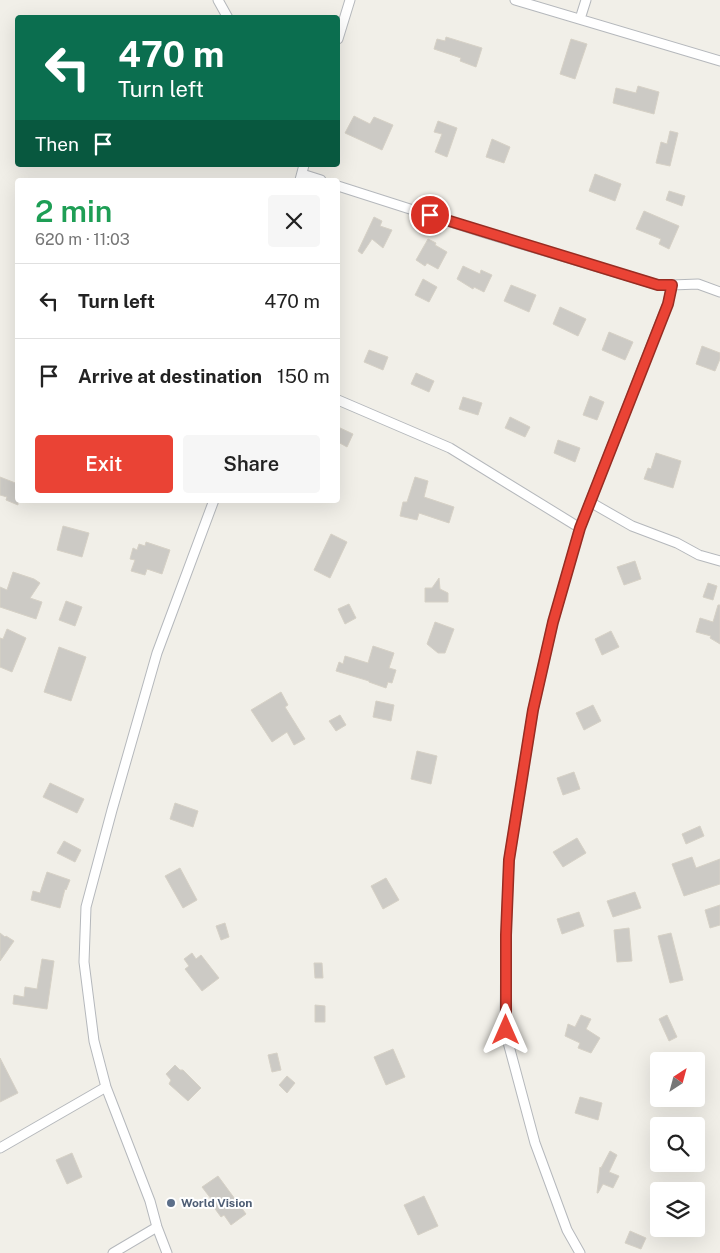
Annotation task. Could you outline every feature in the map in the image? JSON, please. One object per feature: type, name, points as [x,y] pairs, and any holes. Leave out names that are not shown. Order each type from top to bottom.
[{"type":"street","points":[[218,0],[226,15]]},
{"type":"street","points":[[340,32],[350,0]]},
{"type":"street","points":[[515,0],[720,61]]},
{"type":"street","points":[[580,19],[586,0]]},
{"type":"street","points":[[302,173],[315,178]]},
{"type":"street","points":[[340,187],[658,285],[698,284],[720,292]]},
{"type":"street","points":[[580,1253],[567,1230],[535,1143],[506,1030],[506,935],[509,860],[533,710],[553,622],[580,528],[668,304],[672,285]]},
{"type":"street","points":[[340,401],[450,448],[580,528]]},
{"type":"street","points":[[590,502],[632,526],[677,543],[699,555],[720,561]]},
{"type":"street","points":[[167,1253],[150,1201],[106,1087],[94,1041],[84,962],[86,907],[157,653],[213,503]]},
{"type":"street","points":[[0,1148],[106,1087]]},
{"type":"street","points":[[113,1253],[157,1227]]},
{"type":"building","points":[[446,37],[482,48],[476,67],[460,61],[461,58],[434,49],[437,39],[445,41]]},
{"type":"building","points":[[571,39],[587,44],[575,79],[560,74]]},
{"type":"building","points":[[638,86],[659,92],[654,114],[613,103],[616,88],[636,93]]},
{"type":"building","points":[[354,116],[370,124],[374,117],[393,125],[382,150],[345,133]]},
{"type":"building","points":[[438,121],[457,128],[447,157],[435,152],[442,134],[434,132]]},
{"type":"building","points":[[670,131],[678,133],[670,166],[656,163],[661,142],[667,144]]},
{"type":"building","points":[[492,139],[510,147],[504,163],[486,157]]},
{"type":"building","points":[[595,174],[621,184],[615,201],[589,191]]},
{"type":"building","points":[[669,191],[685,196],[682,206],[666,200]]},
{"type":"building","points":[[644,211],[679,226],[669,249],[659,244],[661,239],[636,229]]},
{"type":"building","points":[[374,217],[382,221],[380,226],[392,230],[383,248],[372,239],[362,254],[358,251]]},
{"type":"building","points":[[428,239],[447,252],[438,269],[427,263],[425,266],[416,260]]},
{"type":"building","points":[[463,266],[480,274],[481,270],[492,275],[484,292],[474,287],[473,289],[457,279]]},
{"type":"building","points":[[423,279],[437,287],[429,302],[415,295]]},
{"type":"building","points":[[511,285],[536,295],[529,312],[504,301]]},
{"type":"building","points":[[560,307],[586,319],[578,336],[553,324]]},
{"type":"building","points":[[609,332],[633,342],[625,360],[602,350]]},
{"type":"building","points":[[702,346],[720,353],[720,359],[715,371],[696,364]]},
{"type":"building","points":[[369,350],[388,357],[383,370],[364,362]]},
{"type":"building","points":[[416,373],[434,381],[429,392],[411,384]]},
{"type":"building","points":[[590,396],[604,402],[597,420],[583,415]]},
{"type":"building","points":[[463,397],[482,403],[478,415],[459,409]]},
{"type":"building","points":[[510,417],[530,427],[525,437],[505,428]]},
{"type":"building","points":[[340,428],[353,434],[347,447],[340,443]]},
{"type":"building","points":[[558,440],[580,448],[575,462],[554,453]]},
{"type":"building","points":[[656,453],[681,461],[673,488],[644,479],[648,468],[651,469]]},
{"type":"building","points":[[0,477],[15,483],[15,503],[18,503],[18,505],[6,500],[7,497],[0,495]]},
{"type":"building","points":[[415,477],[428,481],[424,497],[454,507],[449,523],[419,513],[417,520],[400,516],[403,502],[407,502]]},
{"type":"building","points":[[63,526],[89,533],[82,557],[57,550]]},
{"type":"building","points":[[331,534],[347,542],[330,578],[314,570]]},
{"type":"building","points":[[146,542],[170,550],[162,574],[147,569],[145,575],[131,571],[135,560],[130,559],[133,548],[137,550],[139,544],[145,546]]},
{"type":"building","points":[[635,561],[641,579],[624,585],[617,567]]},
{"type":"building","points":[[13,572],[40,583],[30,598],[42,602],[36,619],[0,607],[0,587],[7,590]]},
{"type":"building","points":[[439,578],[440,589],[448,593],[448,602],[425,602],[425,588],[432,588]]},
{"type":"building","points":[[708,583],[717,586],[713,600],[703,597]]},
{"type":"building","points":[[66,601],[82,607],[75,626],[59,620]]},
{"type":"building","points":[[349,604],[356,618],[345,624],[338,609]]},
{"type":"building","points":[[718,605],[720,605],[720,644],[710,638],[711,636],[696,632],[700,618],[713,622]]},
{"type":"building","points":[[435,622],[454,629],[445,653],[438,653],[427,644]]},
{"type":"building","points":[[7,629],[26,638],[12,672],[0,667],[0,638],[3,639]]},
{"type":"building","points":[[611,631],[619,647],[602,655],[595,639]]},
{"type":"building","points":[[373,646],[394,653],[389,668],[396,670],[392,683],[388,682],[386,688],[336,671],[339,662],[343,664],[345,656],[368,663]]},
{"type":"building","points":[[59,647],[86,657],[71,701],[44,692]]},
{"type":"building","points":[[281,692],[288,705],[285,707],[305,739],[294,745],[287,732],[272,742],[251,710]]},
{"type":"building","points":[[376,701],[394,705],[391,721],[373,717]]},
{"type":"building","points":[[593,705],[601,721],[584,730],[576,713]]},
{"type":"building","points":[[340,715],[346,725],[336,731],[329,721]]},
{"type":"building","points":[[417,751],[437,756],[431,784],[411,779]]},
{"type":"building","points":[[574,772],[580,789],[563,795],[557,778]]},
{"type":"building","points":[[50,783],[84,799],[77,813],[43,797]]},
{"type":"building","points":[[175,803],[198,811],[193,827],[170,819]]},
{"type":"building","points":[[700,826],[704,836],[686,844],[682,834]]},
{"type":"building","points":[[577,838],[586,853],[563,867],[553,852]]},
{"type":"building","points":[[64,841],[81,850],[75,862],[57,853]]},
{"type":"building","points":[[692,857],[696,868],[720,859],[720,884],[684,896],[672,864]]},
{"type":"building","points":[[180,868],[197,900],[183,908],[165,876]]},
{"type":"building","points":[[47,872],[70,880],[65,889],[60,908],[31,900],[33,891],[40,893]]},
{"type":"building","points":[[386,878],[399,900],[383,909],[371,886]]},
{"type":"building","points":[[635,892],[641,908],[613,917],[607,901]]},
{"type":"building","points":[[720,905],[720,925],[710,928],[705,910]]},
{"type":"building","points":[[579,912],[584,926],[562,934],[557,919]]},
{"type":"building","points":[[225,923],[229,937],[221,940],[216,926]]},
{"type":"building","points":[[629,928],[632,961],[617,962],[614,930]]},
{"type":"building","points":[[0,933],[14,941],[0,961]]},
{"type":"building","points":[[671,933],[683,980],[670,983],[658,936]]},
{"type":"building","points":[[192,953],[196,959],[201,955],[219,978],[202,991],[185,969],[189,966],[184,959]]},
{"type":"building","points":[[42,959],[54,961],[47,1009],[13,1004],[14,995],[24,997],[25,987],[37,989]]},
{"type":"building","points":[[314,963],[322,963],[323,978],[315,978]]},
{"type":"building","points":[[315,1005],[325,1006],[325,1022],[315,1022]]},
{"type":"building","points":[[581,1015],[591,1019],[586,1029],[600,1038],[591,1053],[578,1048],[580,1043],[565,1036],[568,1024],[575,1027]]},
{"type":"building","points":[[667,1015],[677,1037],[669,1041],[659,1019]]},
{"type":"building","points":[[393,1049],[405,1077],[386,1085],[374,1057]]},
{"type":"building","points":[[277,1053],[281,1070],[272,1072],[268,1055]]},
{"type":"building","points":[[0,1058],[18,1093],[0,1102]]},
{"type":"building","points":[[175,1065],[180,1070],[183,1070],[201,1088],[188,1101],[169,1084],[171,1080],[166,1074]]},
{"type":"building","points":[[287,1076],[295,1083],[287,1093],[279,1085]]},
{"type":"building","points":[[580,1097],[602,1103],[598,1120],[575,1113]]},
{"type":"building","points":[[610,1151],[617,1155],[609,1172],[619,1176],[613,1188],[603,1184],[597,1193],[600,1167]]},
{"type":"building","points":[[72,1153],[82,1177],[67,1184],[56,1160]]},
{"type":"building","points":[[218,1176],[246,1214],[231,1225],[224,1215],[221,1217],[213,1206],[215,1204],[202,1187]]},
{"type":"building","points":[[424,1196],[438,1226],[418,1235],[404,1205]]},
{"type":"building","points":[[630,1231],[646,1238],[641,1249],[625,1243]]},
{"type":"place","name":"World Vision","points":[[171,1203]]},
{"type":"route","points":[[430,215],[658,285],[672,285],[668,304],[580,528],[553,622],[533,710],[509,860],[506,935],[506,1030]]}]
